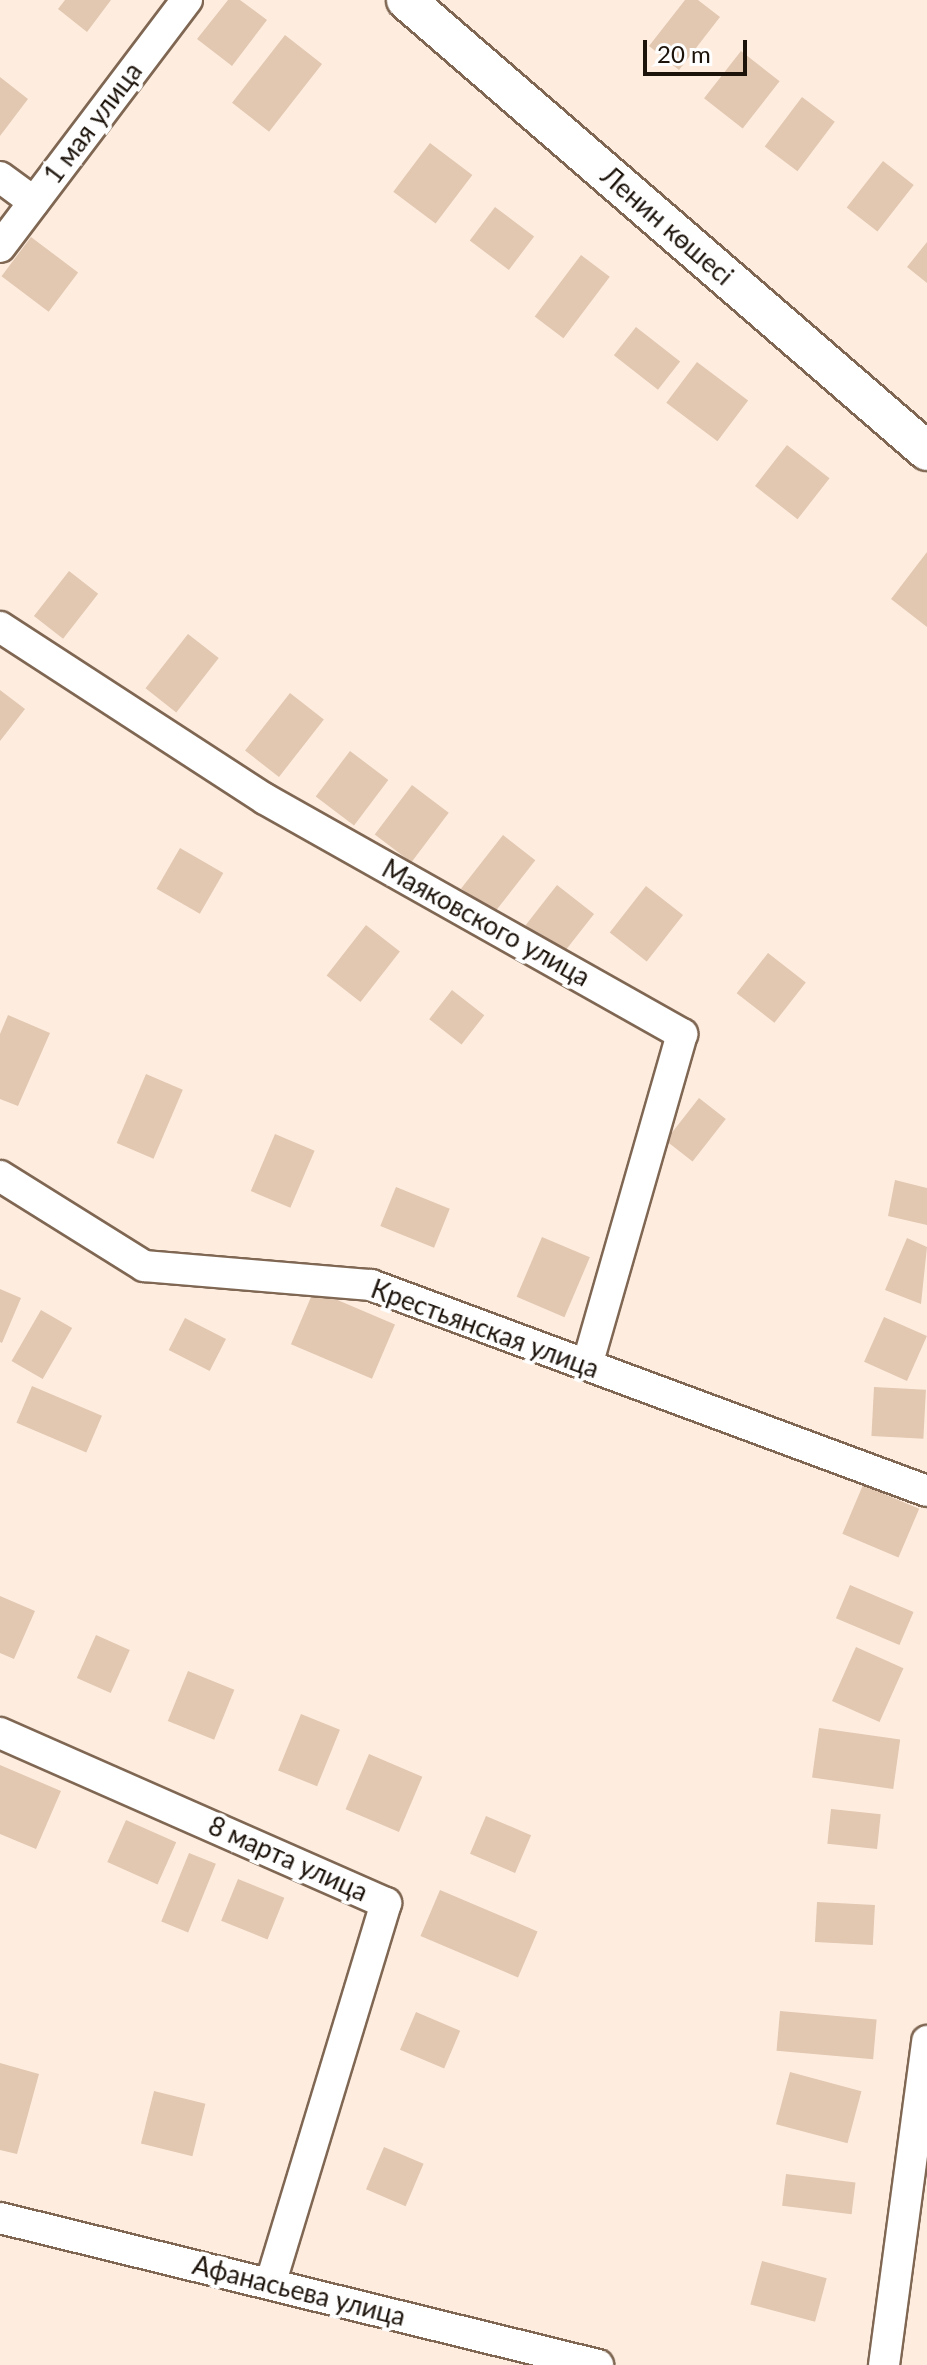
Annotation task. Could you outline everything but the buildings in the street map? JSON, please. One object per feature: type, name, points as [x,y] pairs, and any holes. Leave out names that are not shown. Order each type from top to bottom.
[{"type":"street","name":"1 мая улица","points":[[0,247],[187,0]]},
{"type":"street","name":"Ленин көшесі","points":[[406,0],[927,451]]},
{"type":"street","points":[[0,177],[34,202]]},
{"type":"street","name":"Маяковского улица","points":[[0,627],[265,799],[682,1034],[587,1365]]},
{"type":"street","name":"Крестьянская улица","points":[[0,1176],[144,1266],[371,1285],[927,1491]]},
{"type":"street","name":"8 марта улица","points":[[0,1733],[386,1903],[270,2284]]},
{"type":"street","points":[[884,2365],[927,2041]]},
{"type":"street","name":"Афанасьева улица","points":[[0,2218],[598,2365]]}]
